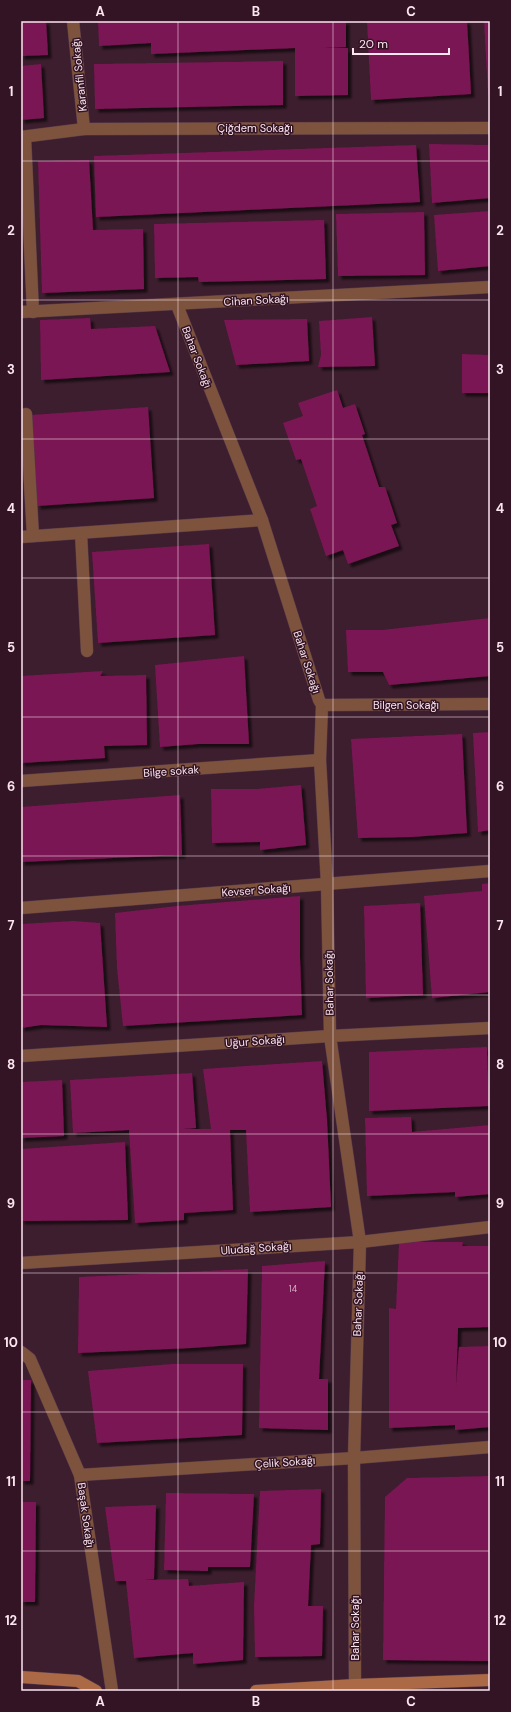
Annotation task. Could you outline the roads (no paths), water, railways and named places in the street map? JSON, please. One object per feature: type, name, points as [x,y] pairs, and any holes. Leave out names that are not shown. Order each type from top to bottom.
[{"type":"street","name":"Karanfil Sokağı","points":[[73,21],[84,129]]},
{"type":"street","name":"Çiğdem Sokağı","points":[[23,137],[84,129],[490,128]]},
{"type":"street","points":[[23,137],[27,312]]},
{"type":"street","name":"Cihan Sokağı","points":[[27,312],[490,287]]},
{"type":"street","name":"Bahar Sokağı","points":[[177,305],[262,520],[319,700],[322,705],[320,760],[327,884],[330,1036],[360,1242],[354,1458],[355,1685]]},
{"type":"street","points":[[26,414],[27,537],[262,520]]},
{"type":"street","points":[[81,533],[87,651]]},
{"type":"street","name":"Bilgen Sokağı","points":[[322,705],[490,704]]},
{"type":"street","name":"Bilge sokak","points":[[21,781],[320,760]]},
{"type":"street","name":"Kevser Sokağı","points":[[21,908],[490,871]]},
{"type":"street","name":"Uğur Sokağı","points":[[21,1056],[330,1036],[490,1028]]},
{"type":"street","name":"Uludağ Sokağı","points":[[21,1263],[360,1242],[490,1227]]},
{"type":"street","name":"Başak Sokağı","points":[[21,1352],[30,1359],[80,1475],[112,1691]]},
{"type":"street","name":"Çelik Sokağı","points":[[80,1475],[354,1458],[490,1446]]},
{"type":"street","points":[[21,1677],[78,1681],[96,1691]]},
{"type":"street","points":[[256,1691],[355,1685],[490,1680]]}]
